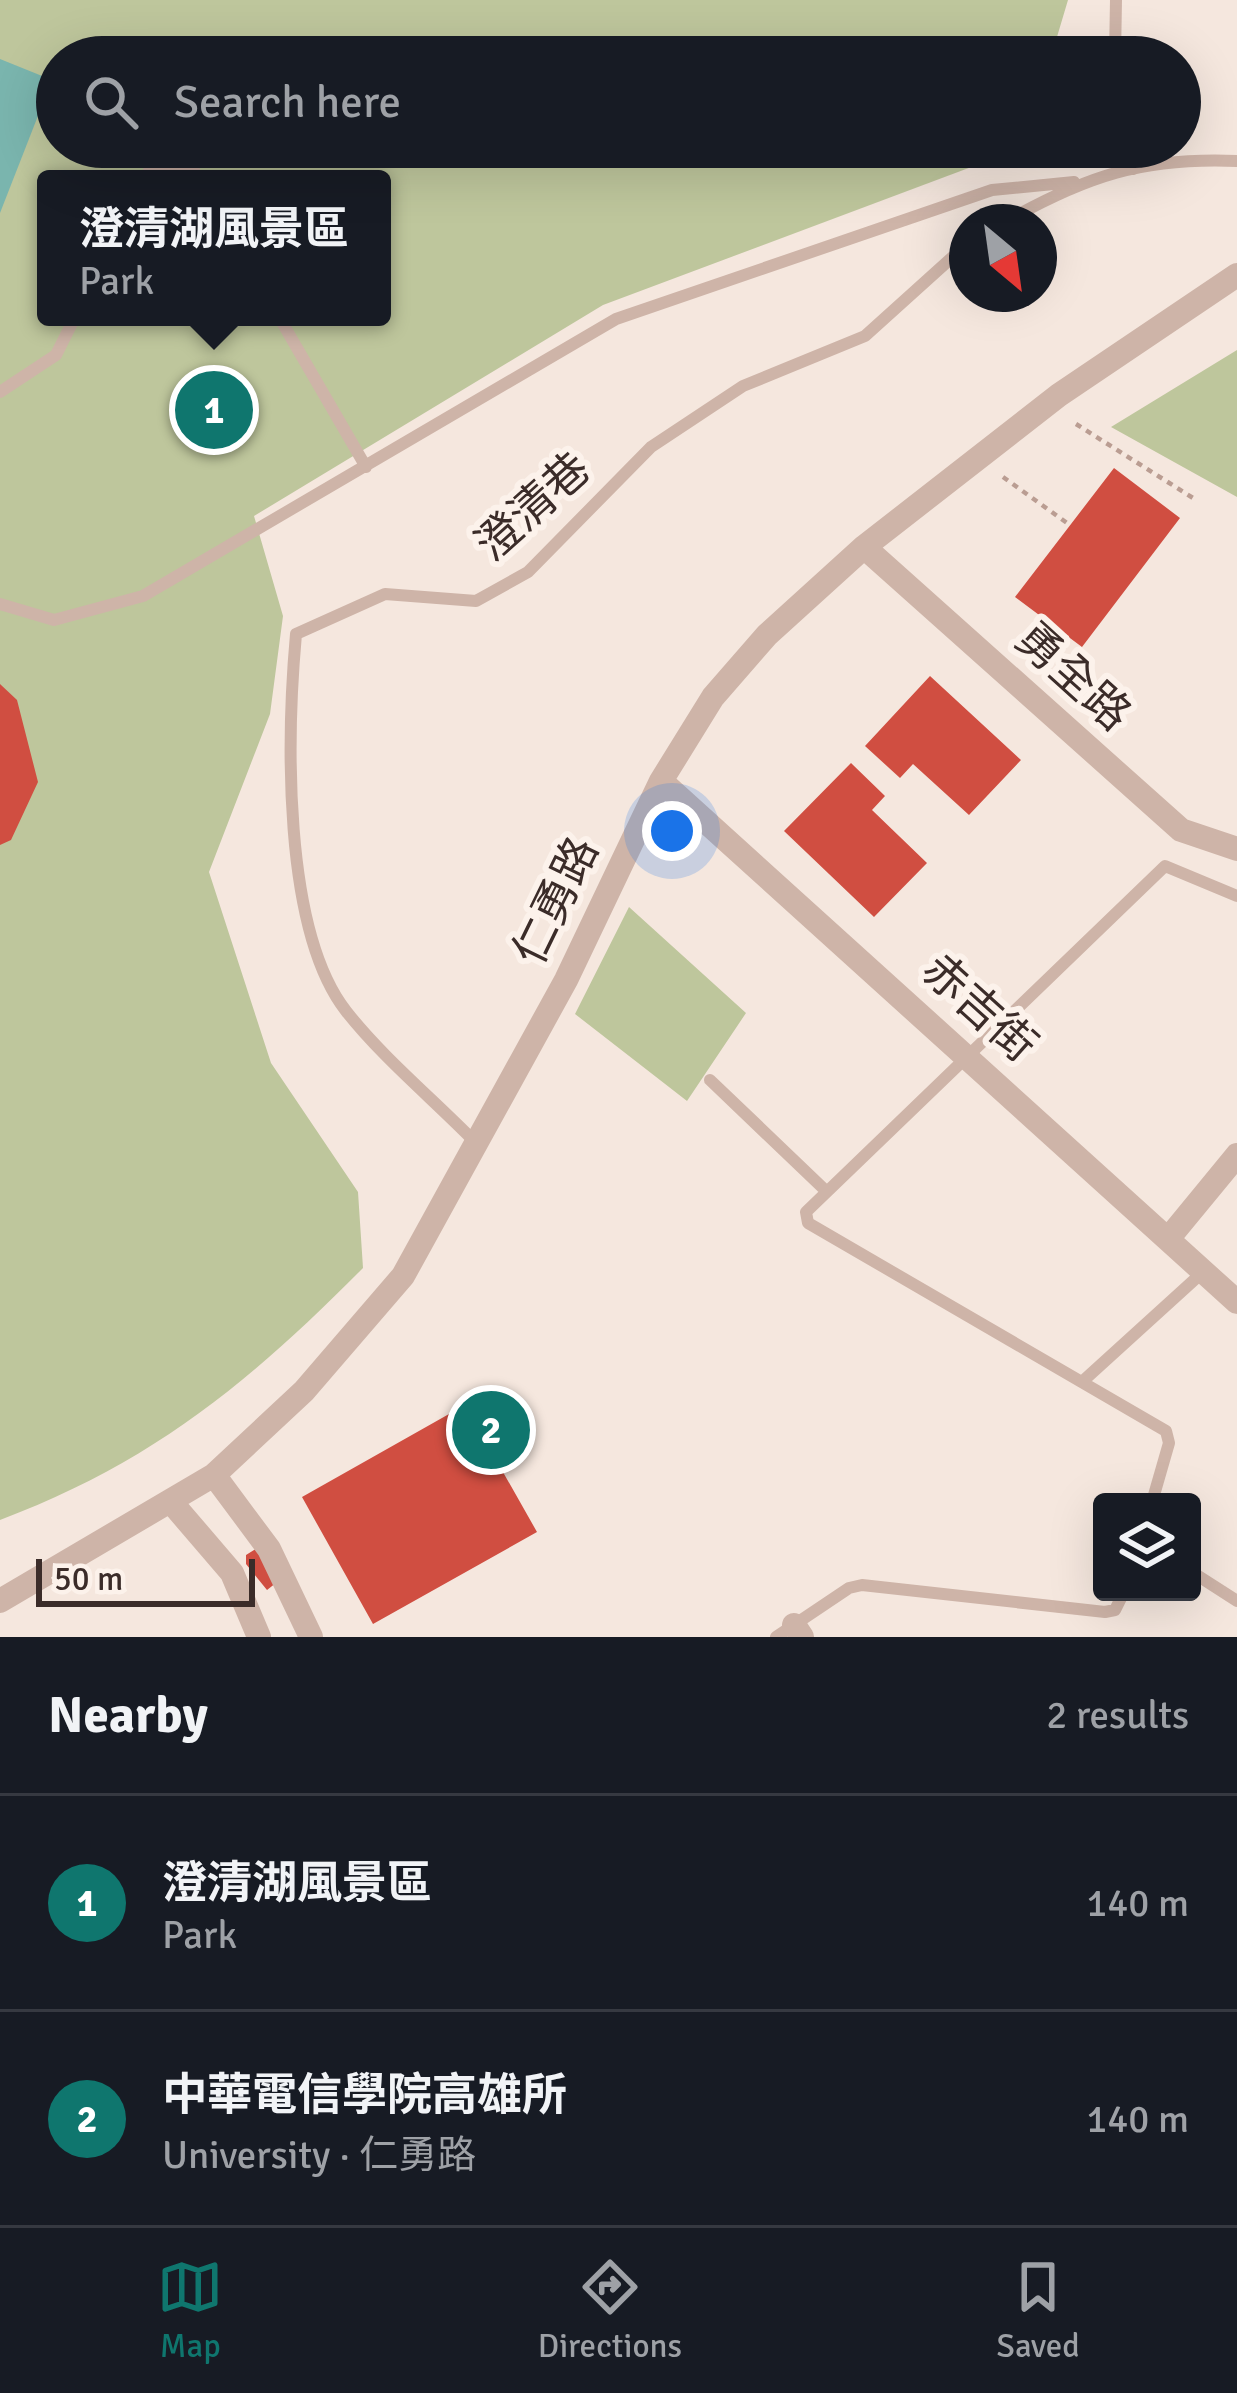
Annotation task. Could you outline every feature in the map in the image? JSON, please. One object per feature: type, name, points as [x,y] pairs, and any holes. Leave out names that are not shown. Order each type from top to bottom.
[{"type":"street","name":"仁勇路","points":[[0,1600],[214,1475],[304,1391],[403,1276],[566,980],[661,781],[713,697],[767,635],[864,547],[1059,394],[1237,275]]},
{"type":"street","name":"勇全路","points":[[864,547],[1180,830],[1237,849]]},
{"type":"street","name":"赤吉街","points":[[661,781],[1237,1302]]},
{"type":"street","points":[[1168,1239],[1237,1155]]},
{"type":"street","points":[[214,1475],[269,1549],[311,1637]]},
{"type":"street","points":[[172,1503],[232,1573],[259,1637]]},
{"type":"lane","points":[[1115,36],[1116,0]]},
{"type":"lane","points":[[1201,160],[1237,161]]},
{"type":"lane","points":[[0,604],[54,620],[143,596],[616,319],[992,190],[1074,182],[1138,168]]},
{"type":"lane","points":[[1036,204],[1074,182]]},
{"type":"lane","name":"澄清巷","points":[[476,1143],[345,1010],[320,965],[297,872],[290,699],[296,634],[385,594],[476,601],[528,572],[651,447],[743,386],[865,336],[949,260]]},
{"type":"lane","points":[[0,392],[56,355],[70,326]]},
{"type":"lane","points":[[284,326],[366,467]]},
{"type":"lane","points":[[1154,1493],[1169,1443],[1166,1431],[808,1223],[806,1212],[1165,866],[1237,896]]},
{"type":"lane","points":[[710,1080],[825,1190]]},
{"type":"lane","points":[[1083,1381],[1204,1271]]},
{"type":"lane","points":[[1201,1578],[1237,1601]]},
{"type":"lane","points":[[791,1633],[849,1588],[862,1585],[1106,1612],[1114,1610],[1119,1601]]},
{"type":"path","points":[[1076,424],[1193,498]]},
{"type":"path","points":[[1004,477],[1066,523]]},
{"type":"green space","points":[[0,0],[1068,0],[1057,36],[36,36],[36,168],[969,168],[603,305],[254,516],[283,616],[270,714],[209,872],[271,1063],[358,1192],[363,1268],[280,1347],[196,1415],[105,1473],[0,1520]]},
{"type":"green space","points":[[1237,350],[1237,497],[1111,427]]},
{"type":"green space","points":[[629,907],[746,1013],[687,1101],[575,1014]]},
{"type":"water","points":[[0,59],[36,74],[36,121],[0,213]]},
{"type":"building","points":[[1114,468],[1180,518],[1082,647],[1015,597]]},
{"type":"building","points":[[930,676],[1021,760],[969,815],[913,764],[900,778],[865,746]]},
{"type":"building","points":[[0,684],[17,700],[38,782],[11,840],[0,845]]},
{"type":"building","points":[[851,763],[885,796],[872,810],[927,863],[874,917],[784,831]]},
{"type":"building","points":[[465,1405],[537,1532],[373,1624],[302,1497]]},
{"type":"building","points":[[257,1548],[281,1579],[267,1590],[246,1564],[246,1555]]},
{"type":"place","name":"澄清湖風景區","points":[[214,410]]},
{"type":"place","name":"中華電信學院高雄所","points":[[491,1430]]}]
